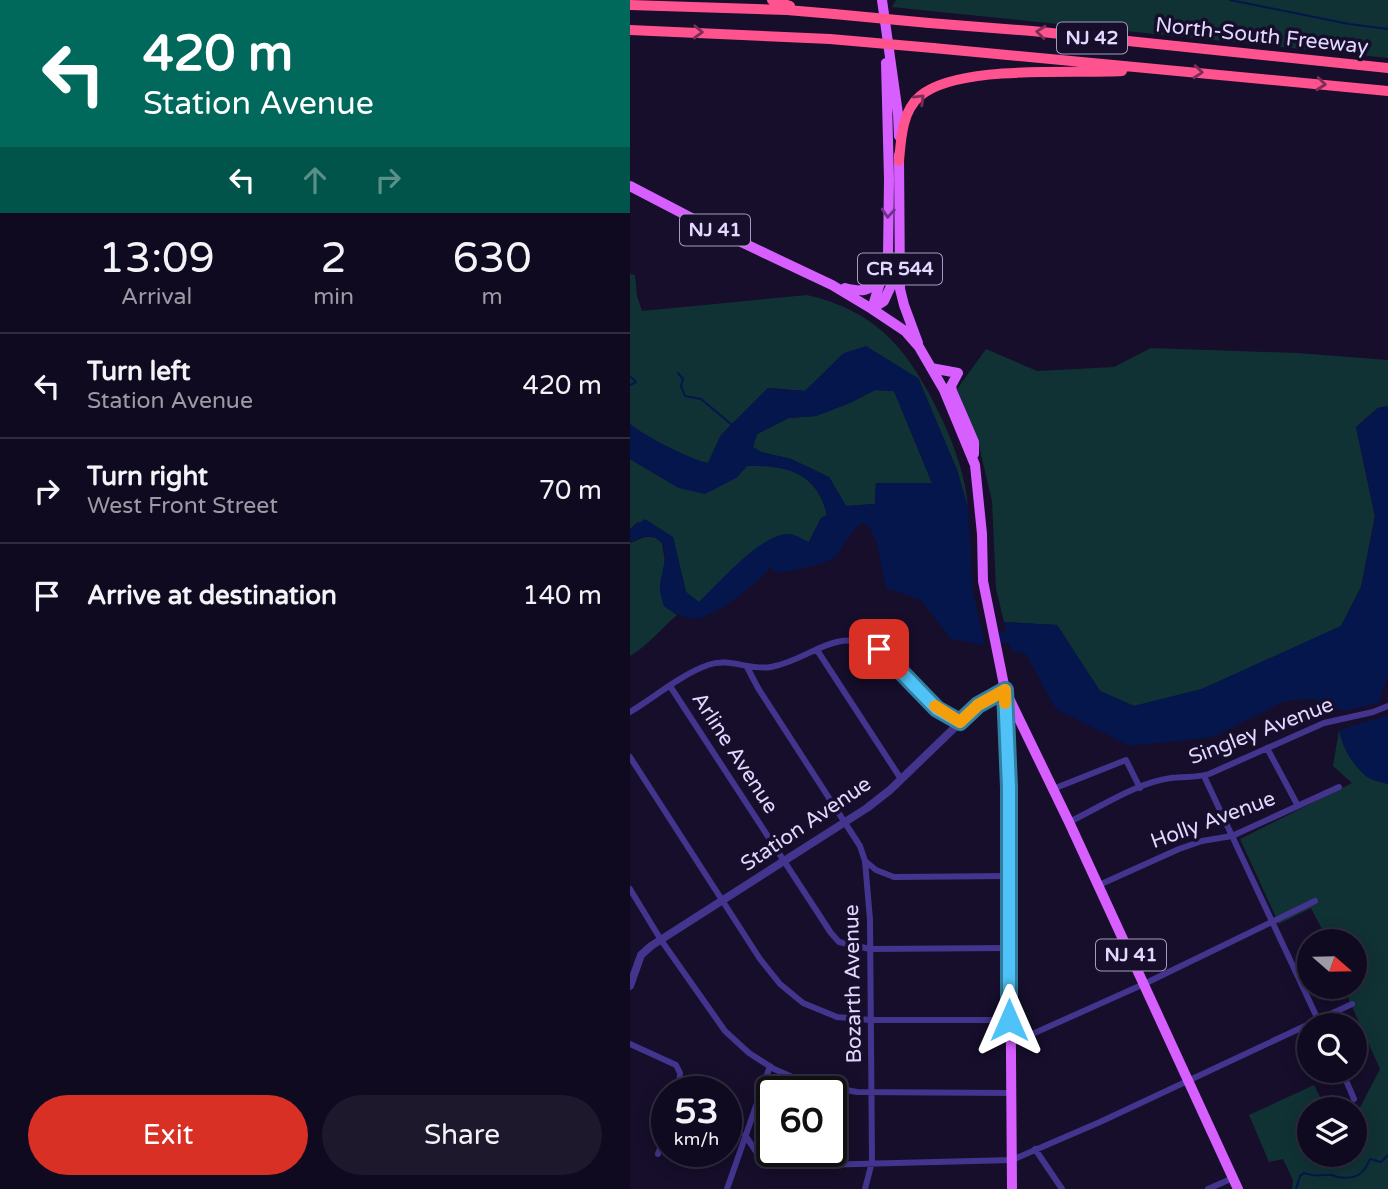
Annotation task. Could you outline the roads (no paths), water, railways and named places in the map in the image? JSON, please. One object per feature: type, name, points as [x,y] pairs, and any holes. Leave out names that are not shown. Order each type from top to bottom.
[{"type":"highway","points":[[630,4],[662,0]]},
{"type":"highway","points":[[772,0],[834,14]]},
{"type":"highway","name":"North-South Freeway","points":[[630,4],[788,10],[1388,68]]},
{"type":"highway","name":"North-South Freeway","points":[[633,30],[830,39],[1388,90]]},
{"type":"highway","points":[[899,161],[906,116],[919,96],[944,82],[1020,72],[1120,71],[1143,67]]},
{"type":"main road","name":"CR 544","points":[[872,309],[888,256],[887,78],[875,0]]},
{"type":"main road","name":"CR 544","points":[[882,0],[898,114],[900,262],[904,305],[919,347]]},
{"type":"main road","name":"NJ 41","points":[[630,186],[832,285],[905,331],[919,347],[944,390],[975,465],[982,534],[983,581],[1005,690],[1069,822],[1238,1189]]},
{"type":"main road","points":[[872,309],[884,301],[891,290],[900,262]]},
{"type":"main road","points":[[832,285],[859,292],[870,290],[883,275]]},
{"type":"main road","points":[[931,368],[958,373],[951,386],[974,442],[975,465]]},
{"type":"main road","points":[[1005,690],[1013,1189]]},
{"type":"main road","points":[[1006,733],[1012,722],[1021,723]]},
{"type":"street","points":[[630,712],[700,668],[717,662],[747,667],[771,667],[799,659],[845,639],[879,649],[937,709],[960,722]]},
{"type":"street","points":[[817,650],[901,779]]},
{"type":"street","points":[[747,667],[860,846],[865,861],[876,870],[894,877],[1008,876]]},
{"type":"street","name":"Arline Avenue","points":[[670,687],[835,938],[854,947],[870,949],[1009,948]]},
{"type":"street","name":"Station Avenue","points":[[630,986],[632,971],[641,955],[867,808],[978,705],[1005,690]]},
{"type":"street","name":"Singley Avenue","points":[[1069,822],[1140,788],[1172,778],[1204,776],[1324,723],[1388,706]]},
{"type":"street","points":[[1267,748],[1298,806]]},
{"type":"street","points":[[630,757],[760,959],[787,992],[824,1013],[871,1020],[1009,1020]]},
{"type":"street","points":[[1053,789],[1126,760],[1140,788]]},
{"type":"street","points":[[1204,776],[1315,1013]]},
{"type":"street","name":"Holly Avenue","points":[[1098,885],[1179,849],[1202,841],[1232,836],[1339,788]]},
{"type":"street","name":"Bozarth Avenue","points":[[865,861],[870,949],[872,1092],[872,1162],[866,1189]]},
{"type":"street","points":[[630,890],[725,1031],[770,1066],[804,1082],[872,1092],[1011,1093]]},
{"type":"street","points":[[1010,1044],[1144,984],[1315,901]]},
{"type":"street","points":[[1337,1013],[1352,1004]]},
{"type":"street","points":[[746,1135],[759,1159],[767,1164],[780,1166],[1012,1160],[1297,1033]]},
{"type":"street","points":[[630,1044],[676,1065],[680,1076]]},
{"type":"street","points":[[727,1189],[770,1066]]},
{"type":"street","points":[[1035,1149],[1062,1189]]},
{"type":"street","points":[[1208,1189],[1233,1178]]},
{"type":"waterway","points":[[1230,0],[1349,24],[1388,29]]},
{"type":"waterway","points":[[678,373],[683,379],[681,386],[685,396],[701,399],[731,424]]},
{"type":"waterway","points":[[630,385],[636,382],[631,377]]},
{"type":"waterway","points":[[1000,637],[1020,640]]},
{"type":"waterway","points":[[1296,1189],[1300,1176],[1304,1173],[1354,1177],[1365,1169],[1370,1159],[1381,1162],[1388,1155]]}]
